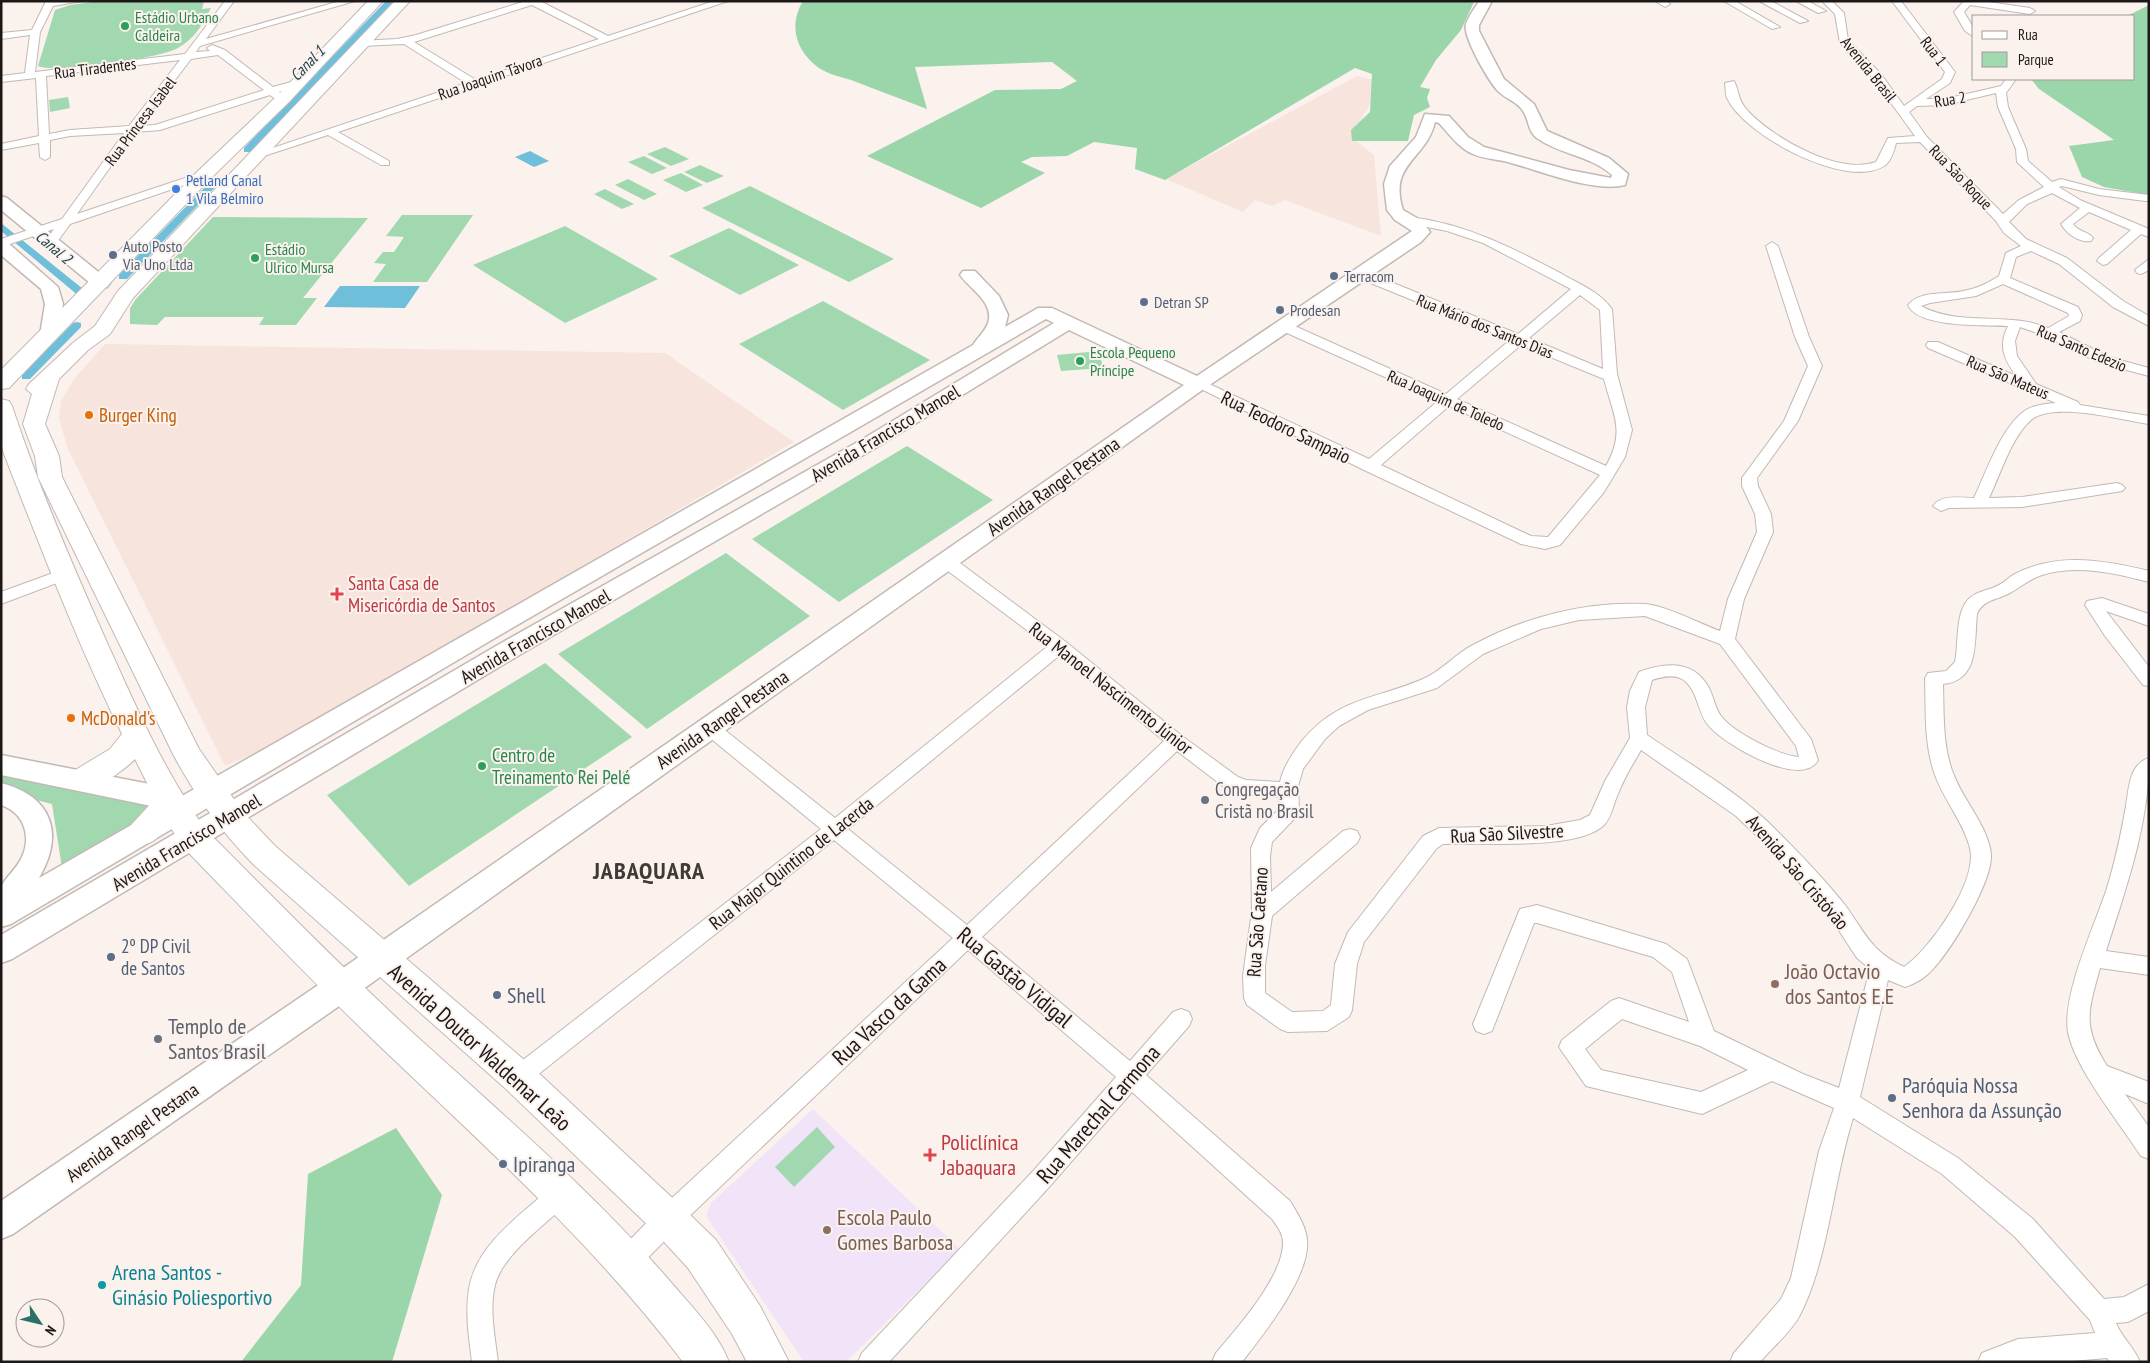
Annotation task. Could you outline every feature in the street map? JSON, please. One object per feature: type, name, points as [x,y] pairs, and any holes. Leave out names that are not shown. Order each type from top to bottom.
[{"type":"main road","points":[[48,379],[19,388],[10,386],[6,379],[222,157],[277,95],[298,83],[376,1]]},
{"type":"main road","points":[[81,346],[103,330],[125,295],[403,1]]},
{"type":"main road","points":[[275,136],[284,142],[297,143]]},
{"type":"main road","points":[[222,157],[257,155]]},
{"type":"main road","points":[[204,175],[240,173]]},
{"type":"main road","points":[[101,283],[108,292],[102,316],[96,327],[81,346],[48,379],[2,416],[9,454],[117,695],[138,735],[204,814],[341,987],[561,1194],[678,1319],[709,1362]]},
{"type":"main road","points":[[55,329],[77,317],[92,317],[96,319],[96,327]]},
{"type":"main road","points":[[48,379],[34,424],[46,456],[50,477],[187,754],[204,814]]},
{"type":"main road","points":[[82,780],[120,757],[138,735]]},
{"type":"main road","points":[[143,833],[156,821],[204,814]]},
{"type":"main road","name":"Avenida Doutor Waldemar Leão","points":[[204,814],[380,958],[518,1077],[668,1219],[702,1254],[742,1314],[769,1362]]},
{"type":"street","points":[[45,158],[35,74],[35,32],[50,2],[78,1]]},
{"type":"street","name":"Rua Princesa Isabel","points":[[51,242],[230,1]]},
{"type":"street","name":"Rua Joaquim Távora","points":[[257,155],[724,1]]},
{"type":"street","points":[[1486,1],[1472,25],[1472,31],[1500,85],[1530,110],[1535,128],[1539,133],[1602,159],[1612,165],[1621,178],[1619,182],[1612,183],[1597,181],[1479,151],[1463,140],[1444,119],[1433,116],[1426,122],[1424,136],[1420,142],[1400,162],[1394,173],[1392,189],[1395,210],[1400,216],[1411,222],[1448,226],[1481,237],[1579,289],[1606,309],[1611,377],[1625,428],[1625,442],[1621,455],[1609,473]]},
{"type":"street","points":[[1763,1],[1803,21]]},
{"type":"street","points":[[1800,1],[1821,11]]},
{"type":"street","name":"Rua 1","points":[[1896,1],[1950,72],[1946,81],[1903,111]]},
{"type":"street","points":[[1972,32],[1968,29],[1959,12],[1969,1],[2027,14],[2037,1]]},
{"type":"street","points":[[198,45],[343,2],[362,16]]},
{"type":"street","points":[[362,43],[406,41],[533,2],[606,39]]},
{"type":"street","points":[[1733,2],[1775,27]]},
{"type":"street","name":"Avenida Brasil","points":[[1826,2],[1839,13],[1843,41],[1872,71],[1903,111]]},
{"type":"street","points":[[1,36],[35,32]]},
{"type":"street","points":[[205,35],[236,35]]},
{"type":"street","points":[[406,41],[474,82]]},
{"type":"street","points":[[198,45],[222,52],[277,95]]},
{"type":"street","name":"Rua Tiradentes","points":[[1,79],[222,52]]},
{"type":"street","name":"Rua São Roque","points":[[1730,83],[1728,91],[1733,102],[1772,137],[1815,158],[1832,164],[1848,168],[1872,168],[1884,159],[1892,140],[1923,139],[2008,230],[2030,247],[2063,261],[2118,304],[2149,322]]},
{"type":"street","points":[[2008,83],[2002,93],[2003,107],[2011,130],[2021,149],[2023,162],[2051,188],[2089,208],[2144,231]]},
{"type":"street","name":"Rua 2","points":[[1894,99],[1912,103],[1945,102],[2008,83]]},
{"type":"street","points":[[1,147],[44,137],[164,126],[277,95]]},
{"type":"street","points":[[1903,111],[1923,139]]},
{"type":"street","points":[[330,132],[385,163]]},
{"type":"street","points":[[55,329],[54,304],[49,288],[4,243],[204,175]]},
{"type":"street","points":[[2002,222],[2023,202],[2061,182],[2099,192],[2145,198]]},
{"type":"street","points":[[1,201],[33,232],[51,242],[101,283]]},
{"type":"street","points":[[2087,238],[2071,232],[2067,224],[2074,216],[2089,208]]},
{"type":"street","name":"Avenida Rangel Pestana","points":[[1,1222],[341,987],[1198,384],[1393,251],[1396,227],[1401,223],[1411,222]]},
{"type":"street","points":[[2103,261],[2144,231]]},
{"type":"street","points":[[1726,640],[1736,600],[1765,532],[1763,514],[1750,486],[1749,478],[1792,421],[1815,366],[1802,337],[1772,246]]},
{"type":"street","points":[[2030,247],[2014,251],[2010,255],[2006,273],[2002,279],[2073,310],[2076,315],[2075,318],[2048,333]]},
{"type":"street","name":"Rua Mário dos Santos Dias","points":[[1360,274],[1611,377]]},
{"type":"street","points":[[969,275],[993,300],[1000,315],[997,329],[977,350]]},
{"type":"street","name":"Rua Santo Edezio","points":[[2002,279],[1972,293],[1923,300],[1914,305],[1921,312],[1948,318],[2016,323],[2048,333],[2110,362],[2149,372]]},
{"type":"street","points":[[1369,467],[1579,289]]},
{"type":"street","name":"Avenida Francisco Manoel","points":[[1,950],[204,814],[502,639],[977,350],[1057,318]]},
{"type":"street","name":"Avenida Francisco Manoel","points":[[502,639],[870,443],[1057,318]]},
{"type":"street","name":"Rua Teodoro Sampaio","points":[[1057,318],[1527,540],[1545,544],[1554,541],[1609,473]]},
{"type":"street","points":[[2016,323],[2007,341],[2008,352],[2030,384]]},
{"type":"street","name":"Rua Joaquim de Toledo","points":[[1284,326],[1609,473]]},
{"type":"street","name":"Rua São Mateus","points":[[1933,345],[2030,384],[2082,409]]},
{"type":"street","points":[[1979,503],[2018,425],[2028,414],[2055,407],[2082,409],[2149,420]]},
{"type":"street","points":[[1941,506],[1945,503],[2022,502],[2116,488]]},
{"type":"street","name":"Rua Manoel Nascimento Júnior","points":[[946,561],[1060,646],[1176,741],[1231,782],[1245,787],[1286,790]]},
{"type":"street","name":"Avenida São Cristóvão","points":[[1639,739],[1759,824],[1837,911],[1864,952],[1881,966],[1905,978],[1927,961],[1965,904],[1976,879],[1981,855],[1974,835],[1953,797],[1942,767],[1934,678],[1941,679],[1953,674],[1962,666],[1968,651],[1967,623],[1972,606],[1978,600],[2006,588],[2020,578],[2039,570],[2057,566],[2112,567],[2149,577]]},
{"type":"street","points":[[1,598],[64,574]]},
{"type":"street","points":[[2149,620],[2094,603],[2094,609],[2149,680]]},
{"type":"street","points":[[1286,790],[1290,777],[1316,734],[1342,713],[1369,702],[1433,682],[1477,650],[1540,624],[1570,616],[1645,610],[1655,612],[1726,640],[1805,744],[1809,760],[1804,764],[1795,764],[1774,756],[1722,728],[1710,715],[1699,685],[1692,678],[1676,670],[1663,670],[1645,676],[1636,693],[1635,726],[1639,739]]},
{"type":"street","name":"Rua Major Quintino de Lacerda","points":[[518,1077],[835,829],[1060,646]]},
{"type":"street","name":"Rua Gastão Vidigal","points":[[710,728],[968,938],[1132,1077],[1281,1210],[1292,1228],[1296,1246],[1285,1277],[1242,1343],[1225,1362]]},
{"type":"street","name":"Rua São Silvestre","points":[[1341,1010],[1346,964],[1355,938],[1430,842],[1439,836],[1530,835],[1584,828],[1596,821],[1602,812],[1607,796],[1639,739]]},
{"type":"street","name":"Rua Vasco da Gama","points":[[626,1262],[668,1219],[1176,741]]},
{"type":"street","points":[[1,765],[82,780],[204,814]]},
{"type":"street","points":[[2149,765],[2140,776],[2120,877],[2099,945],[2092,958],[2078,1016],[2078,1032],[2100,1074],[2149,1148]]},
{"type":"street","name":"Rua São Caetano","points":[[1286,790],[1289,811],[1283,821],[1267,832],[1261,843],[1262,912],[1252,981],[1256,998],[1288,1022],[1326,1021],[1341,1010]]},
{"type":"street","points":[[1,794],[23,802],[40,827],[41,843],[22,882],[1,907]]},
{"type":"street","name":"Avenida Francisco Manoel","points":[[1,916],[143,833]]},
{"type":"street","points":[[1262,912],[1350,837]]},
{"type":"street","points":[[1484,1024],[1527,915],[1537,914],[1659,950],[1680,966],[1706,1038]]},
{"type":"street","points":[[2092,958],[2149,966]]},
{"type":"street","points":[[1743,1362],[1790,1308],[1802,1280],[1830,1151],[1847,1102],[1881,966]]},
{"type":"street","points":[[1771,1070],[1702,1103],[1594,1079],[1570,1048],[1620,1008],[1706,1038],[1771,1070],[1847,1102],[1950,1166],[2024,1228],[2099,1312],[2120,1353],[2018,1352],[1992,1362]]},
{"type":"street","name":"Rua Marechal Carmona","points":[[871,1362],[1042,1178],[1132,1077],[1181,1018]]},
{"type":"street","points":[[2100,1074],[2149,1093]]},
{"type":"street","points":[[486,1362],[479,1314],[482,1284],[495,1257],[561,1194]]},
{"type":"street","points":[[2099,1312],[2128,1309],[2149,1296]]},
{"type":"shaded area","points":[[1357,76],[1389,84],[1371,91],[1370,104],[1360,121],[1356,141],[1374,155],[1381,236],[1285,200],[1272,206],[1255,200],[1243,212],[1166,179]]},
{"type":"shaded area","name":"Santa Casa de Misericórdia de Santos","points":[[105,344],[665,353],[794,442],[285,740],[225,766],[68,449],[59,419],[61,401],[74,379]]},
{"type":"shaded area","name":"Escola Paulo Gomes Barbosa","points":[[813,1109],[960,1249],[846,1362],[804,1362],[706,1216],[711,1203]]},
{"type":"green space","name":"Estádio Urbano Caldeira","points":[[100,1],[204,1],[202,9],[211,8],[193,36],[178,48],[168,52],[108,64],[65,68],[38,66],[55,10],[70,5]]},
{"type":"green space","points":[[803,1],[1474,2],[1461,30],[1436,60],[1420,87],[1430,89],[1427,98],[1430,107],[1414,115],[1408,141],[1352,141],[1351,130],[1370,112],[1372,74],[1355,68],[1165,180],[1135,169],[1137,148],[1094,142],[1067,156],[1032,157],[1021,162],[1045,173],[981,208],[867,156],[995,90],[1061,89],[1077,81],[1052,62],[915,67],[927,109],[819,68],[805,54],[797,38],[796,20],[798,10]]},
{"type":"green space","points":[[2149,5],[2149,195],[2104,187],[2082,177],[2069,146],[2114,140],[2039,89],[2032,80],[2135,80],[2135,15],[2129,15]]},
{"type":"green space","points":[[68,97],[70,108],[50,112],[49,100]]},
{"type":"green space","points":[[665,147],[689,159],[671,166],[647,154]]},
{"type":"green space","points":[[644,156],[667,168],[652,174],[628,162]]},
{"type":"green space","points":[[700,165],[724,176],[707,183],[684,172]]},
{"type":"green space","points":[[681,173],[703,185],[686,192],[663,180]]},
{"type":"green space","points":[[628,179],[657,194],[644,200],[615,185]]},
{"type":"green space","points":[[750,186],[894,259],[849,282],[702,208]]},
{"type":"green space","points":[[605,189],[634,204],[622,209],[594,194]]},
{"type":"green space","points":[[402,215],[473,215],[427,282],[373,282],[386,264],[374,263],[383,252],[394,252],[404,237],[386,236]]},
{"type":"green space","name":"Estádio Ulrico Mursa","points":[[213,217],[368,218],[303,298],[317,298],[296,325],[259,325],[264,317],[165,317],[157,325],[130,324],[130,308],[136,299]]},
{"type":"green space","points":[[565,226],[658,279],[565,323],[473,265]]},
{"type":"green space","points":[[729,228],[799,265],[740,295],[669,256]]},
{"type":"green space","points":[[823,301],[930,360],[843,410],[739,344]]},
{"type":"green space","name":"Escola Pequeno Príncipe","points":[[1099,351],[1103,368],[1061,371],[1057,355]]},
{"type":"green space","points":[[907,446],[993,500],[839,602],[752,539]]},
{"type":"green space","name":"Centro de Treinamento Rei Pelé","points":[[726,553],[810,616],[647,729],[558,654]]},
{"type":"green space","name":"Centro de Treinamento Rei Pelé","points":[[545,663],[632,737],[409,886],[327,795]]},
{"type":"green space","points":[[1,771],[154,802],[154,812],[62,868],[52,804],[1,791]]},
{"type":"green space","points":[[817,1127],[835,1147],[794,1187],[775,1167]]},
{"type":"green space","points":[[396,1128],[442,1195],[392,1362],[241,1362],[301,1285],[308,1174]]},
{"type":"water","points":[[530,151],[549,161],[534,167],[515,157]]},
{"type":"water","points":[[340,286],[420,286],[405,308],[324,307]]},
{"type":"waterway","name":"Canal 1","points":[[247,150],[391,1]]},
{"type":"waterway","name":"Canal 1","points":[[123,277],[215,182]]},
{"type":"waterway","name":"Canal 2","points":[[1,226],[84,295]]},
{"type":"waterway","name":"Canal 1","points":[[26,377],[77,325]]},
{"type":"place","name":"Estádio Urbano Caldeira","points":[[125,26]]},
{"type":"place","name":"Petland Canal 1 Vila Belmiro","points":[[176,189]]},
{"type":"place","name":"Auto Posto Via Uno Ltda","points":[[113,255]]},
{"type":"place","name":"Estádio Ulrico Mursa","points":[[255,258]]},
{"type":"place","name":"Terracom","points":[[1334,276]]},
{"type":"place","name":"Detran SP","points":[[1144,302]]},
{"type":"place","name":"Prodesan","points":[[1280,310]]},
{"type":"place","name":"Escola Pequeno Príncipe","points":[[1080,361]]},
{"type":"place","name":"Burger King","points":[[89,415]]},
{"type":"place","name":"Santa Casa de Misericórdia de Santos","points":[[337,594]]},
{"type":"place","name":"McDonald's","points":[[71,718]]},
{"type":"place","name":"Centro de Treinamento Rei Pelé","points":[[482,766]]},
{"type":"place","name":"Congregação Cristã no Brasil","points":[[1205,800]]},
{"type":"place","name":"2º DP Civil de Santos","points":[[111,957]]},
{"type":"place","name":"João Octavio dos Santos E.E","points":[[1775,984]]},
{"type":"place","name":"Shell","points":[[497,995]]},
{"type":"place","name":"Templo de Santos Brasil","points":[[158,1039]]},
{"type":"place","name":"Paróquia Nossa Senhora da Assunção","points":[[1892,1098]]},
{"type":"place","name":"Policlínica Jabaquara","points":[[930,1155]]},
{"type":"place","name":"Ipiranga","points":[[503,1164]]},
{"type":"place","name":"Escola Paulo Gomes Barbosa","points":[[827,1230]]},
{"type":"place","name":"Arena Santos - Ginásio Poliesportivo","points":[[102,1285]]},
{"type":"district","name":"JABAQUARA","points":[[649,871]]}]
